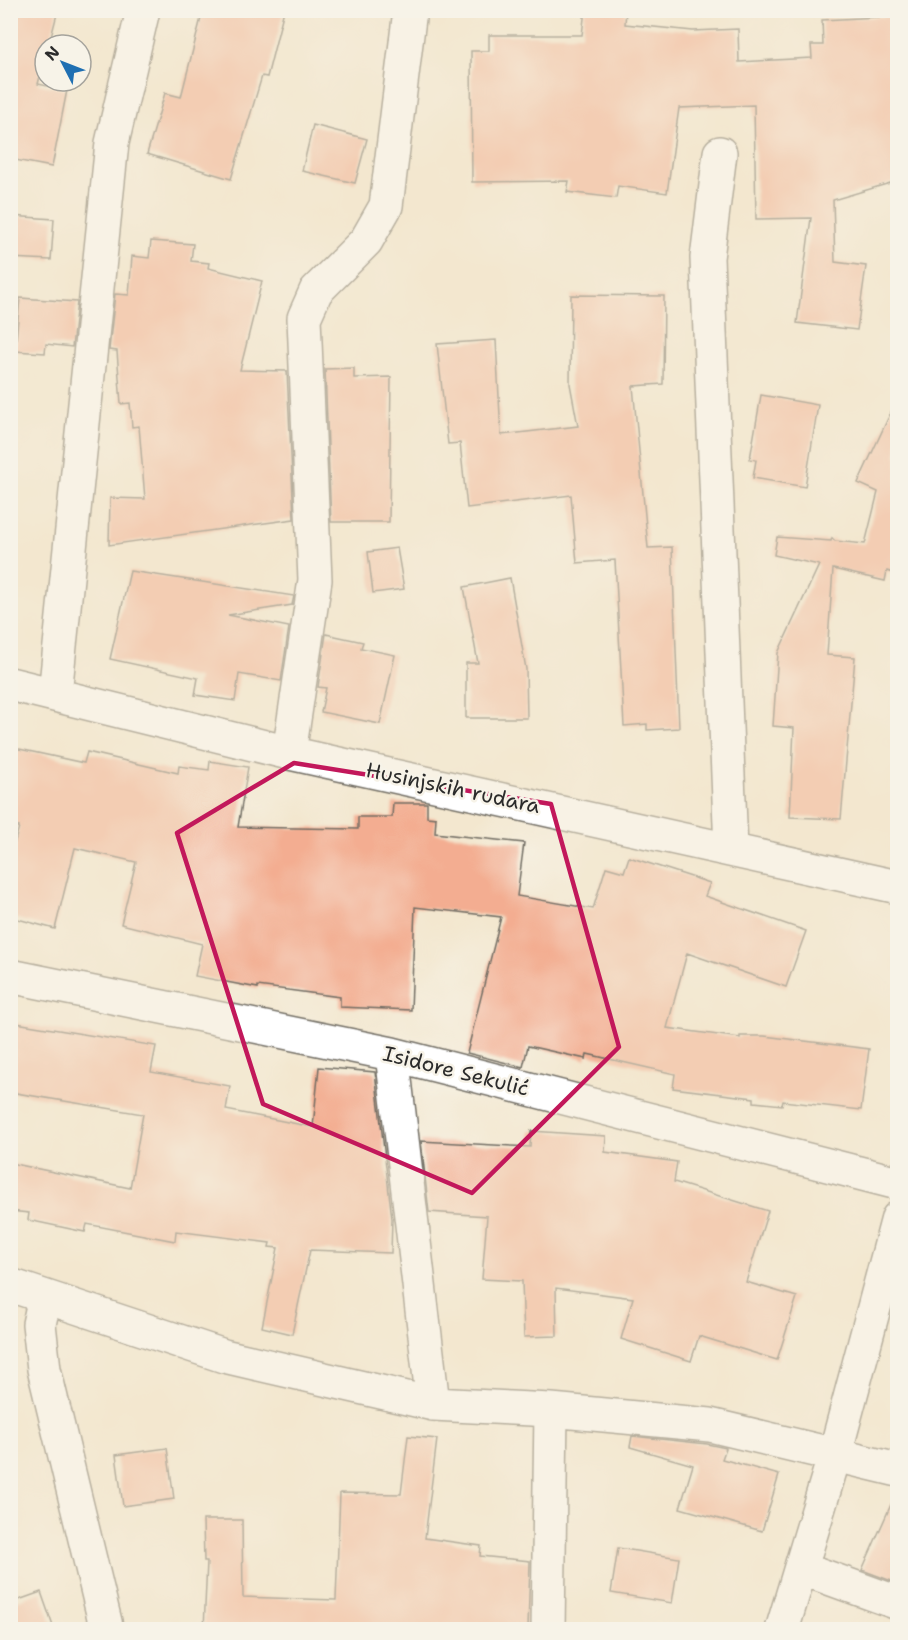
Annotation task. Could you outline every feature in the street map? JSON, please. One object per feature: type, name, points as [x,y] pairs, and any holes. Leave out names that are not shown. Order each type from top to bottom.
[{"type":"street","points":[[55,694],[112,143],[143,10]]},
{"type":"street","points":[[289,753],[315,580],[304,318],[315,291],[366,241],[386,206],[410,10]]},
{"type":"street","points":[[720,153],[707,258],[731,849]]},
{"type":"street","name":"Husinjskih rudara","points":[[10,684],[289,753],[897,886]]},
{"type":"street","name":"Isidore Sekulić","points":[[10,976],[392,1054],[897,1183]]},
{"type":"street","points":[[392,1054],[433,1404]]},
{"type":"street","points":[[782,1629],[835,1454],[897,1218]]},
{"type":"street","points":[[10,1286],[224,1356],[433,1404],[551,1410],[710,1425],[897,1470]]},
{"type":"street","points":[[45,1297],[39,1324],[44,1369],[107,1629]]},
{"type":"street","points":[[548,1629],[551,1410]]},
{"type":"street","points":[[801,1568],[897,1603]]},
{"type":"highlighted area","points":[[294,763],[551,804],[619,1047],[472,1193],[263,1104],[177,833]]},
{"type":"building","points":[[10,10],[58,10],[52,33],[33,33],[33,93],[66,93],[52,167],[10,159]]},
{"type":"building","points":[[203,10],[284,10],[267,77],[262,76],[231,179],[147,154],[165,93],[181,97]]},
{"type":"building","points":[[585,10],[626,10],[625,24],[693,31],[738,29],[739,62],[812,58],[811,45],[823,45],[822,20],[897,16],[897,181],[833,200],[835,262],[866,266],[857,330],[797,323],[811,218],[756,219],[754,105],[679,108],[667,193],[618,186],[616,198],[567,192],[569,181],[472,182],[471,51],[489,51],[489,35],[582,35]]},
{"type":"building","points":[[313,125],[367,139],[355,183],[302,171]]},
{"type":"building","points":[[10,216],[54,219],[51,260],[10,258]]},
{"type":"building","points":[[151,241],[193,244],[191,261],[209,263],[208,268],[262,281],[240,370],[287,371],[294,519],[109,545],[110,498],[145,499],[139,426],[132,427],[130,403],[121,404],[117,351],[109,350],[115,294],[129,295],[132,256],[149,258]]},
{"type":"building","points":[[571,295],[664,296],[663,384],[633,386],[648,548],[672,547],[679,728],[647,730],[647,724],[624,726],[615,560],[577,563],[571,495],[467,508],[460,443],[448,444],[437,344],[496,340],[501,435],[578,426],[570,384]]},
{"type":"building","points":[[20,298],[77,302],[72,347],[46,344],[45,353],[15,351]]},
{"type":"building","points":[[354,368],[354,378],[391,377],[389,522],[331,522],[325,369]]},
{"type":"building","points":[[761,395],[818,405],[805,487],[753,478],[756,460],[750,459]]},
{"type":"building","points":[[897,399],[897,574],[887,571],[885,581],[833,569],[827,655],[855,657],[841,819],[790,817],[794,728],[773,726],[778,653],[819,565],[774,555],[777,537],[831,541],[832,538],[835,541],[865,544],[878,492],[858,483]]},
{"type":"building","points":[[397,548],[404,589],[373,593],[368,552]]},
{"type":"building","points":[[130,571],[294,596],[292,605],[228,615],[289,627],[281,681],[239,674],[235,701],[195,695],[198,678],[110,659]]},
{"type":"building","points":[[510,578],[526,669],[527,718],[466,718],[466,663],[478,663],[464,587]]},
{"type":"building","points":[[326,634],[363,642],[361,648],[395,655],[380,724],[321,712],[326,688],[318,687]]},
{"type":"building","points":[[10,747],[84,763],[87,752],[178,773],[179,766],[209,770],[210,761],[248,767],[238,827],[358,829],[358,817],[392,817],[393,803],[427,803],[427,817],[436,818],[435,833],[524,843],[517,896],[593,909],[606,867],[624,872],[629,857],[710,883],[705,896],[806,931],[786,987],[687,953],[667,1028],[740,1038],[740,1036],[764,1036],[869,1049],[861,1110],[783,1101],[782,1105],[754,1102],[754,1098],[673,1088],[675,1074],[587,1054],[586,1059],[528,1046],[523,1067],[467,1053],[501,917],[415,907],[411,1010],[340,1007],[340,997],[258,986],[258,988],[195,976],[202,944],[121,924],[136,862],[75,848],[55,929],[10,917],[10,859],[19,827],[10,826]]},
{"type":"building","points":[[10,1022],[156,1046],[151,1072],[230,1086],[226,1110],[313,1127],[319,1067],[375,1072],[392,1219],[391,1253],[310,1250],[292,1334],[262,1327],[278,1248],[269,1247],[270,1243],[176,1231],[175,1241],[87,1224],[85,1232],[28,1220],[29,1213],[10,1211],[10,1163],[130,1188],[143,1114],[10,1092]]},
{"type":"building","points":[[531,1131],[606,1136],[605,1152],[677,1162],[674,1182],[768,1211],[746,1282],[797,1297],[777,1360],[699,1336],[691,1361],[621,1339],[633,1298],[556,1288],[557,1336],[524,1337],[522,1281],[482,1279],[487,1216],[429,1212],[421,1141],[530,1147]]},
{"type":"building","points":[[408,1436],[437,1439],[425,1538],[481,1546],[480,1556],[530,1561],[528,1629],[204,1629],[207,1561],[204,1561],[203,1520],[242,1520],[243,1597],[336,1600],[340,1493],[401,1494]]},
{"type":"building","points":[[632,1436],[726,1448],[722,1459],[779,1475],[762,1531],[680,1508],[693,1465],[630,1447]]},
{"type":"building","points":[[167,1448],[174,1499],[123,1506],[116,1455]]},
{"type":"building","points":[[897,1491],[897,1583],[862,1570]]},
{"type":"building","points":[[618,1548],[679,1558],[672,1603],[611,1593]]},
{"type":"building","points":[[41,1592],[54,1629],[10,1629],[10,1603]]}]
